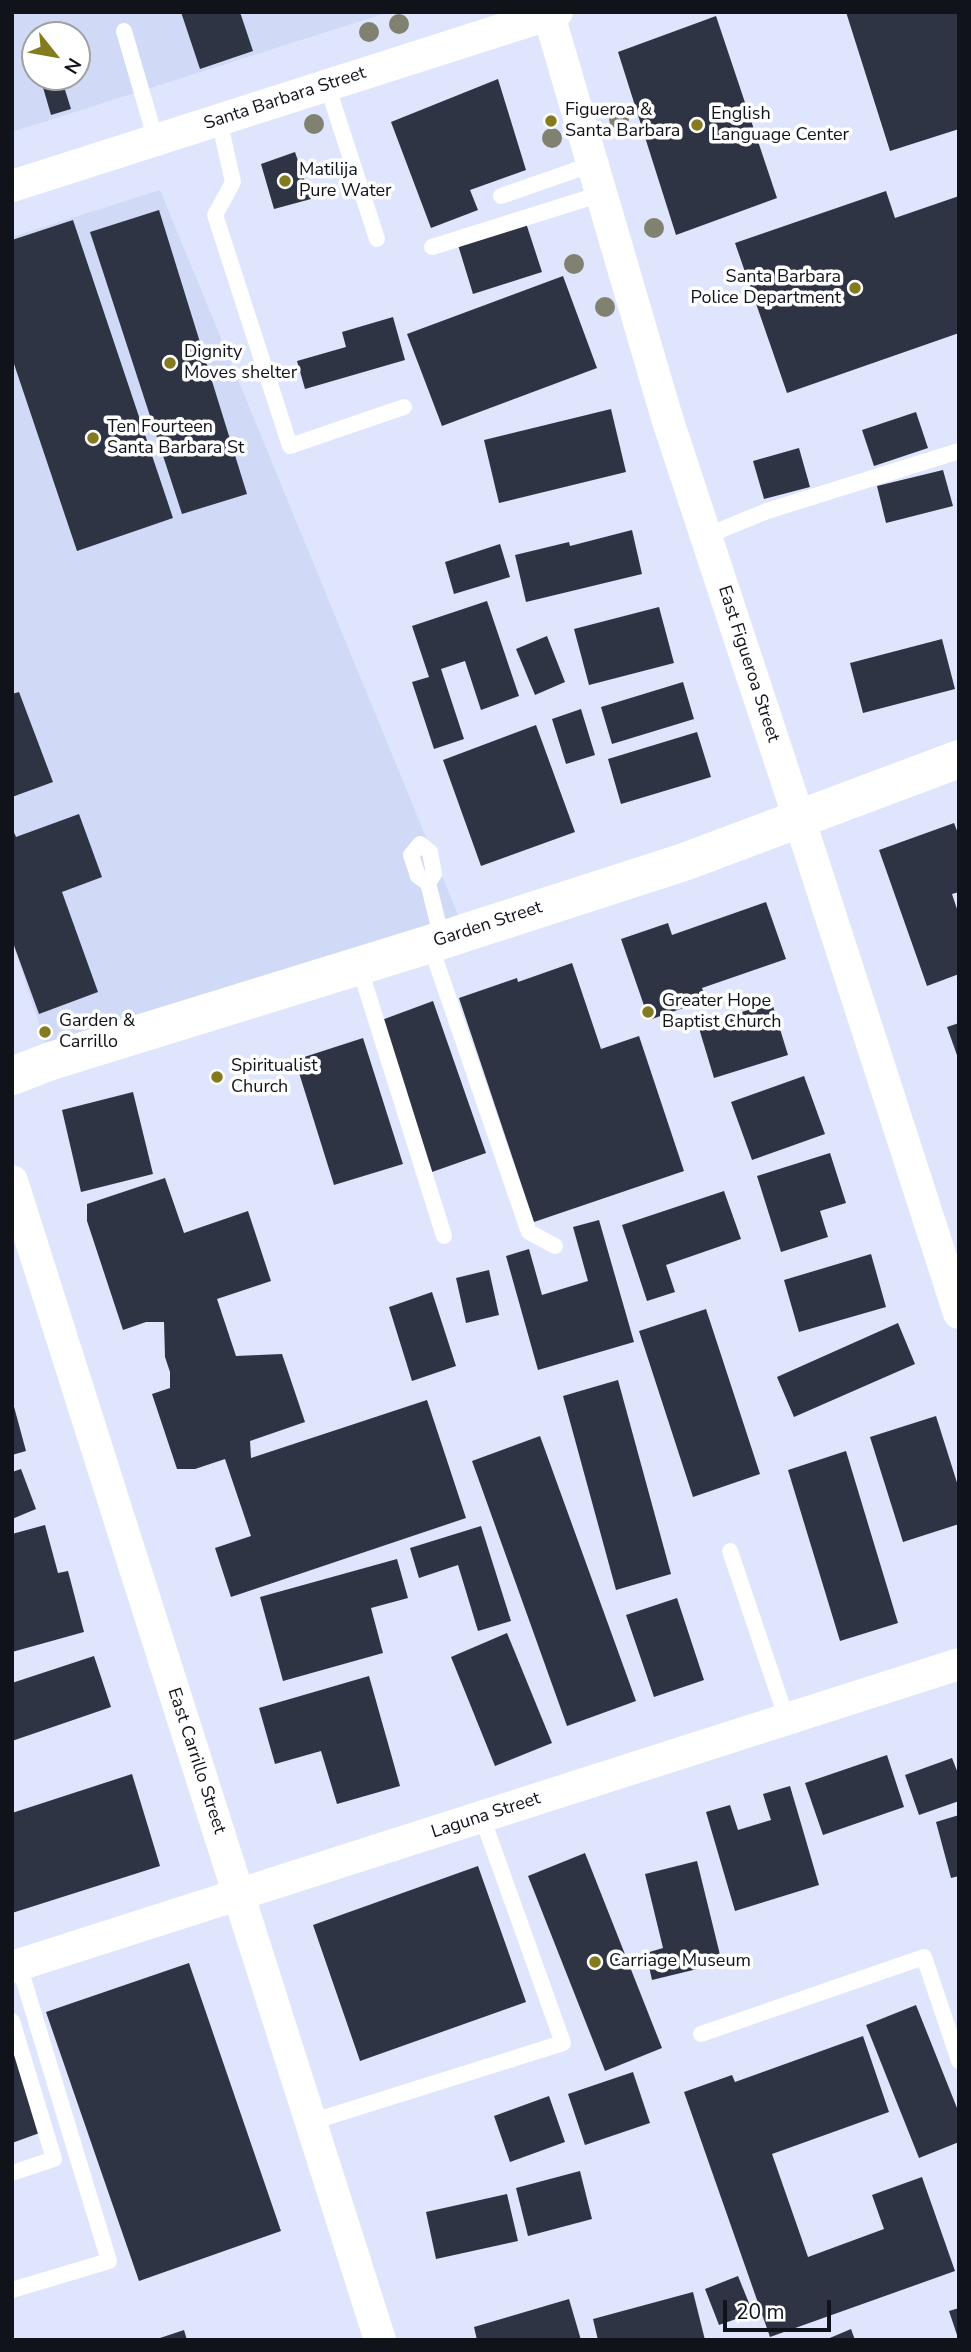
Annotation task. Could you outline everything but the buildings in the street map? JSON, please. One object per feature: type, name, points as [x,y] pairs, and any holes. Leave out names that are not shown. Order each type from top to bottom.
[{"type":"main road","name":"Garden Street","points":[[12,1076],[51,1061],[684,862],[959,759]]},
{"type":"street","name":"Santa Barbara Street","points":[[12,186],[551,13]]},
{"type":"street","name":"East Figueroa Street","points":[[551,13],[667,418],[959,1313]]},
{"type":"street","name":"East Carrillo Street","points":[[12,1181],[380,2340]]},
{"type":"street","name":"Laguna Street","points":[[15,1966],[959,1664]]},
{"type":"lane","points":[[124,31],[156,141]]},
{"type":"lane","points":[[327,85],[377,239]]},
{"type":"lane","points":[[219,120],[233,182],[215,215],[290,446],[404,407]]},
{"type":"lane","points":[[501,196],[597,179]]},
{"type":"lane","points":[[432,247],[597,179]]},
{"type":"lane","points":[[706,536],[792,503],[959,451]]},
{"type":"lane","points":[[428,883],[436,942],[526,1224],[529,1232],[555,1245]]},
{"type":"lane","points":[[359,966],[444,1236]]},
{"type":"lane","points":[[730,1551],[787,1720]]},
{"type":"lane","points":[[311,2122],[563,2043],[482,1817]]},
{"type":"lane","points":[[701,2034],[924,1957],[959,2062]]},
{"type":"lane","points":[[12,2290],[109,2261],[15,1966]]},
{"type":"lane","points":[[12,2021],[54,2159],[12,2173]]},
{"type":"shaded area","points":[[12,12],[389,12],[12,132]]},
{"type":"shaded area","points":[[160,190],[465,932],[51,1061],[12,940],[12,237]]},
{"type":"place","name":"Figueroa & Santa Barbara","points":[[551,121]]},
{"type":"place","name":"English Language Center","points":[[697,125]]},
{"type":"place","name":"Matilija Pure Water","points":[[285,181]]},
{"type":"place","name":"Santa Barbara Police Department","points":[[855,288]]},
{"type":"place","name":"Dignity Moves shelter","points":[[170,363]]},
{"type":"place","name":"Ten Fourteen Santa Barbara St","points":[[93,438]]},
{"type":"place","name":"Greater Hope Baptist Church","points":[[648,1012]]},
{"type":"place","name":"Garden & Carrillo","points":[[45,1032]]},
{"type":"place","name":"Spiritualist Church","points":[[217,1077]]},
{"type":"place","name":"Carriage Museum","points":[[595,1962]]}]
